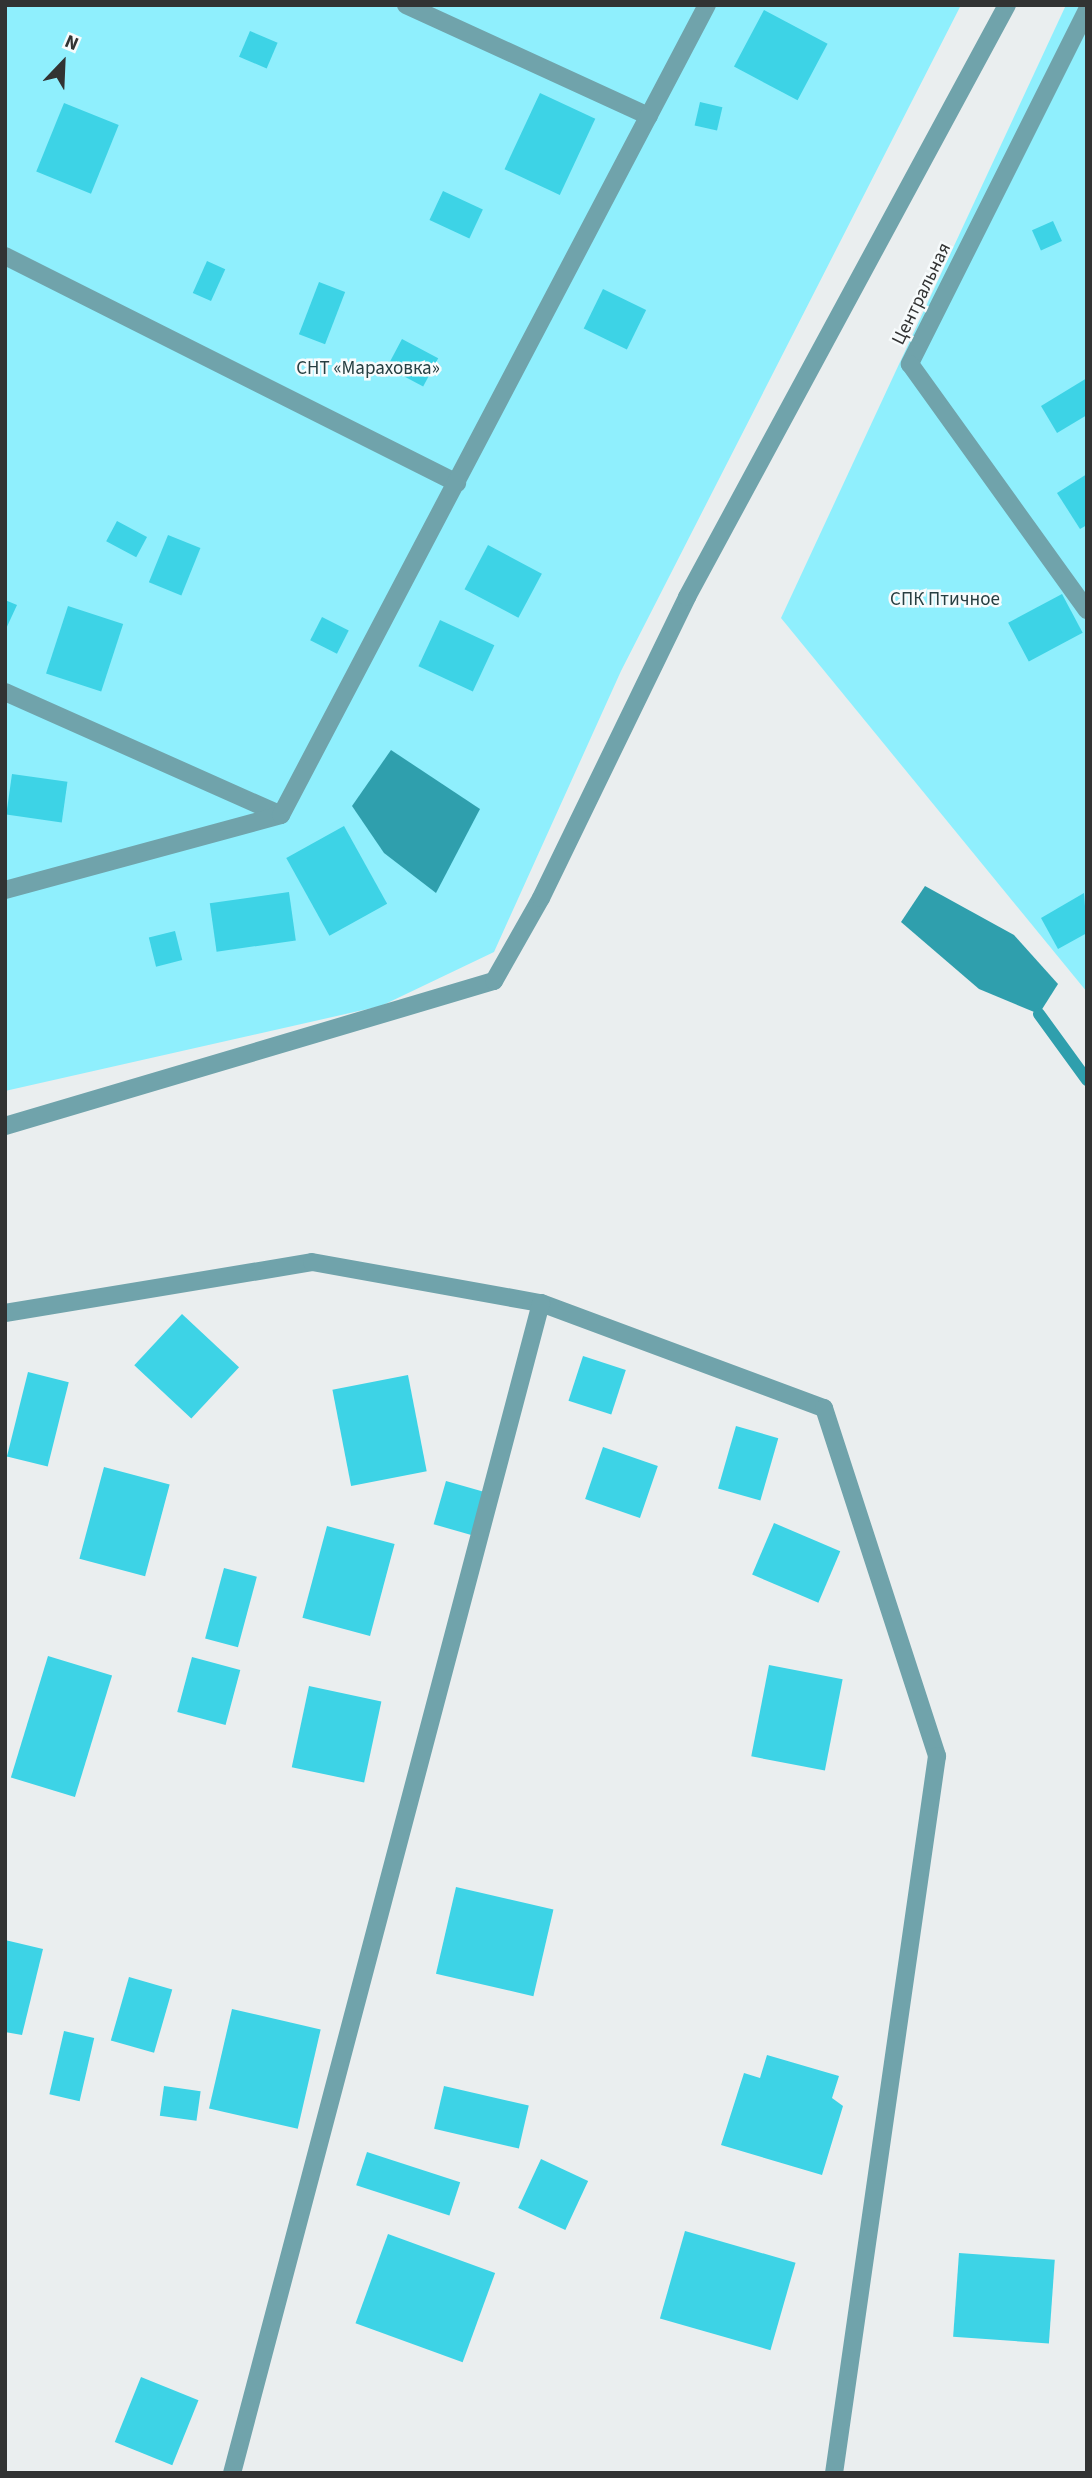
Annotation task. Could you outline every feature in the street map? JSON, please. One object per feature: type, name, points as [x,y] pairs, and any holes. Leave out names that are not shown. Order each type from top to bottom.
[{"type":"street","points":[[406,5],[649,116]]},
{"type":"street","points":[[5,890],[281,815],[707,5]]},
{"type":"street","points":[[5,1126],[494,981],[541,898],[687,597],[1006,5]]},
{"type":"street","name":"Центральная","points":[[1087,10],[910,364],[1087,610]]},
{"type":"street","points":[[5,256],[457,483]]},
{"type":"street","points":[[5,692],[281,815]]},
{"type":"street","points":[[5,1313],[312,1262],[541,1303],[824,1408],[937,1756],[834,2473]]},
{"type":"street","points":[[232,2473],[541,1303]]},
{"type":"green space","name":"СНТ «Мараховка»","points":[[5,5],[961,5],[621,671],[494,952],[381,1006],[5,1091]]},
{"type":"green space","name":"СПК Птичное","points":[[1066,5],[1087,5],[1087,992],[781,618]]},
{"type":"shaded area","points":[[391,750],[480,809],[436,893],[384,853],[352,806]]},
{"type":"shaded area","points":[[925,886],[1014,935],[1058,984],[1039,1014],[979,989],[901,922]]},
{"type":"building","points":[[764,10],[828,44],[798,100],[734,67]]},
{"type":"building","points":[[250,31],[278,43],[267,68],[239,57]]},
{"type":"building","points":[[540,93],[595,119],[560,195],[505,169]]},
{"type":"building","points":[[700,102],[722,107],[717,131],[695,125]]},
{"type":"building","points":[[64,103],[119,125],[91,194],[36,172]]},
{"type":"building","points":[[443,191],[483,210],[469,239],[429,220]]},
{"type":"building","points":[[1053,221],[1062,241],[1041,250],[1032,230]]},
{"type":"building","points":[[207,261],[225,269],[211,301],[193,293]]},
{"type":"building","points":[[319,282],[345,292],[325,344],[299,334]]},
{"type":"building","points":[[603,289],[646,310],[627,350],[584,329]]},
{"type":"building","points":[[402,339],[438,358],[423,387],[387,367]]},
{"type":"building","points":[[1087,378],[1087,415],[1057,433],[1041,406]]},
{"type":"building","points":[[1087,474],[1087,525],[1080,529],[1057,493]]},
{"type":"building","points":[[117,521],[147,537],[136,557],[106,541]]},
{"type":"building","points":[[168,535],[200,548],[181,595],[149,582]]},
{"type":"building","points":[[488,545],[542,574],[518,618],[465,589]]},
{"type":"building","points":[[1062,594],[1083,633],[1029,661],[1008,623]]},
{"type":"building","points":[[5,600],[17,605],[5,631]]},
{"type":"building","points":[[68,606],[123,624],[101,691],[46,674]]},
{"type":"building","points":[[322,617],[349,631],[337,654],[310,640]]},
{"type":"building","points":[[440,620],[494,645],[473,692],[418,666]]},
{"type":"building","points":[[12,774],[67,782],[62,822],[6,815]]},
{"type":"building","points":[[344,826],[387,904],[329,936],[286,858]]},
{"type":"building","points":[[289,892],[296,941],[217,952],[210,903]]},
{"type":"building","points":[[1084,893],[1087,933],[1058,949],[1041,918]]},
{"type":"building","points":[[175,931],[182,960],[156,967],[149,938]]},
{"type":"building","points":[[182,1314],[239,1367],[191,1418],[134,1365]]},
{"type":"building","points":[[583,1356],[626,1370],[611,1415],[568,1401]]},
{"type":"building","points":[[28,1372],[69,1382],[48,1467],[7,1456]]},
{"type":"building","points":[[408,1375],[427,1471],[351,1486],[332,1390]]},
{"type":"building","points":[[736,1426],[778,1438],[760,1501],[718,1488]]},
{"type":"building","points":[[603,1447],[658,1466],[640,1518],[585,1499]]},
{"type":"building","points":[[104,1467],[170,1485],[145,1576],[79,1559]]},
{"type":"building","points":[[446,1481],[495,1495],[483,1538],[434,1524]]},
{"type":"building","points":[[774,1523],[840,1551],[818,1603],[752,1575]]},
{"type":"building","points":[[327,1526],[395,1544],[370,1636],[302,1618]]},
{"type":"building","points":[[224,1568],[257,1577],[238,1647],[205,1639]]},
{"type":"building","points":[[48,1656],[112,1676],[75,1797],[11,1777]]},
{"type":"building","points":[[192,1657],[240,1670],[226,1725],[177,1712]]},
{"type":"building","points":[[769,1665],[843,1679],[825,1771],[751,1756]]},
{"type":"building","points":[[309,1686],[381,1701],[364,1783],[292,1767]]},
{"type":"building","points":[[456,1887],[553,1909],[533,1996],[436,1974]]},
{"type":"building","points":[[5,1940],[43,1949],[22,2035],[5,2032]]},
{"type":"building","points":[[129,1977],[172,1989],[154,2053],[111,2040]]},
{"type":"building","points":[[232,2009],[321,2029],[298,2129],[209,2108]]},
{"type":"building","points":[[64,2031],[94,2038],[80,2101],[49,2094]]},
{"type":"building","points":[[767,2055],[839,2076],[832,2098],[843,2106],[822,2175],[721,2145],[744,2073],[760,2078]]},
{"type":"building","points":[[164,2086],[201,2091],[196,2121],[160,2116]]},
{"type":"building","points":[[444,2086],[529,2106],[519,2148],[434,2129]]},
{"type":"building","points":[[367,2152],[460,2182],[449,2216],[356,2185]]},
{"type":"building","points":[[541,2159],[588,2181],[565,2230],[518,2208]]},
{"type":"building","points":[[685,2231],[796,2263],[770,2350],[660,2318]]},
{"type":"building","points":[[388,2234],[495,2273],[463,2362],[356,2323]]},
{"type":"building","points":[[959,2253],[1055,2260],[1049,2343],[953,2337]]},
{"type":"building","points":[[141,2377],[198,2400],[172,2465],[115,2442]]},
{"type":"waterway","points":[[1039,1014],[1087,1080]]}]
